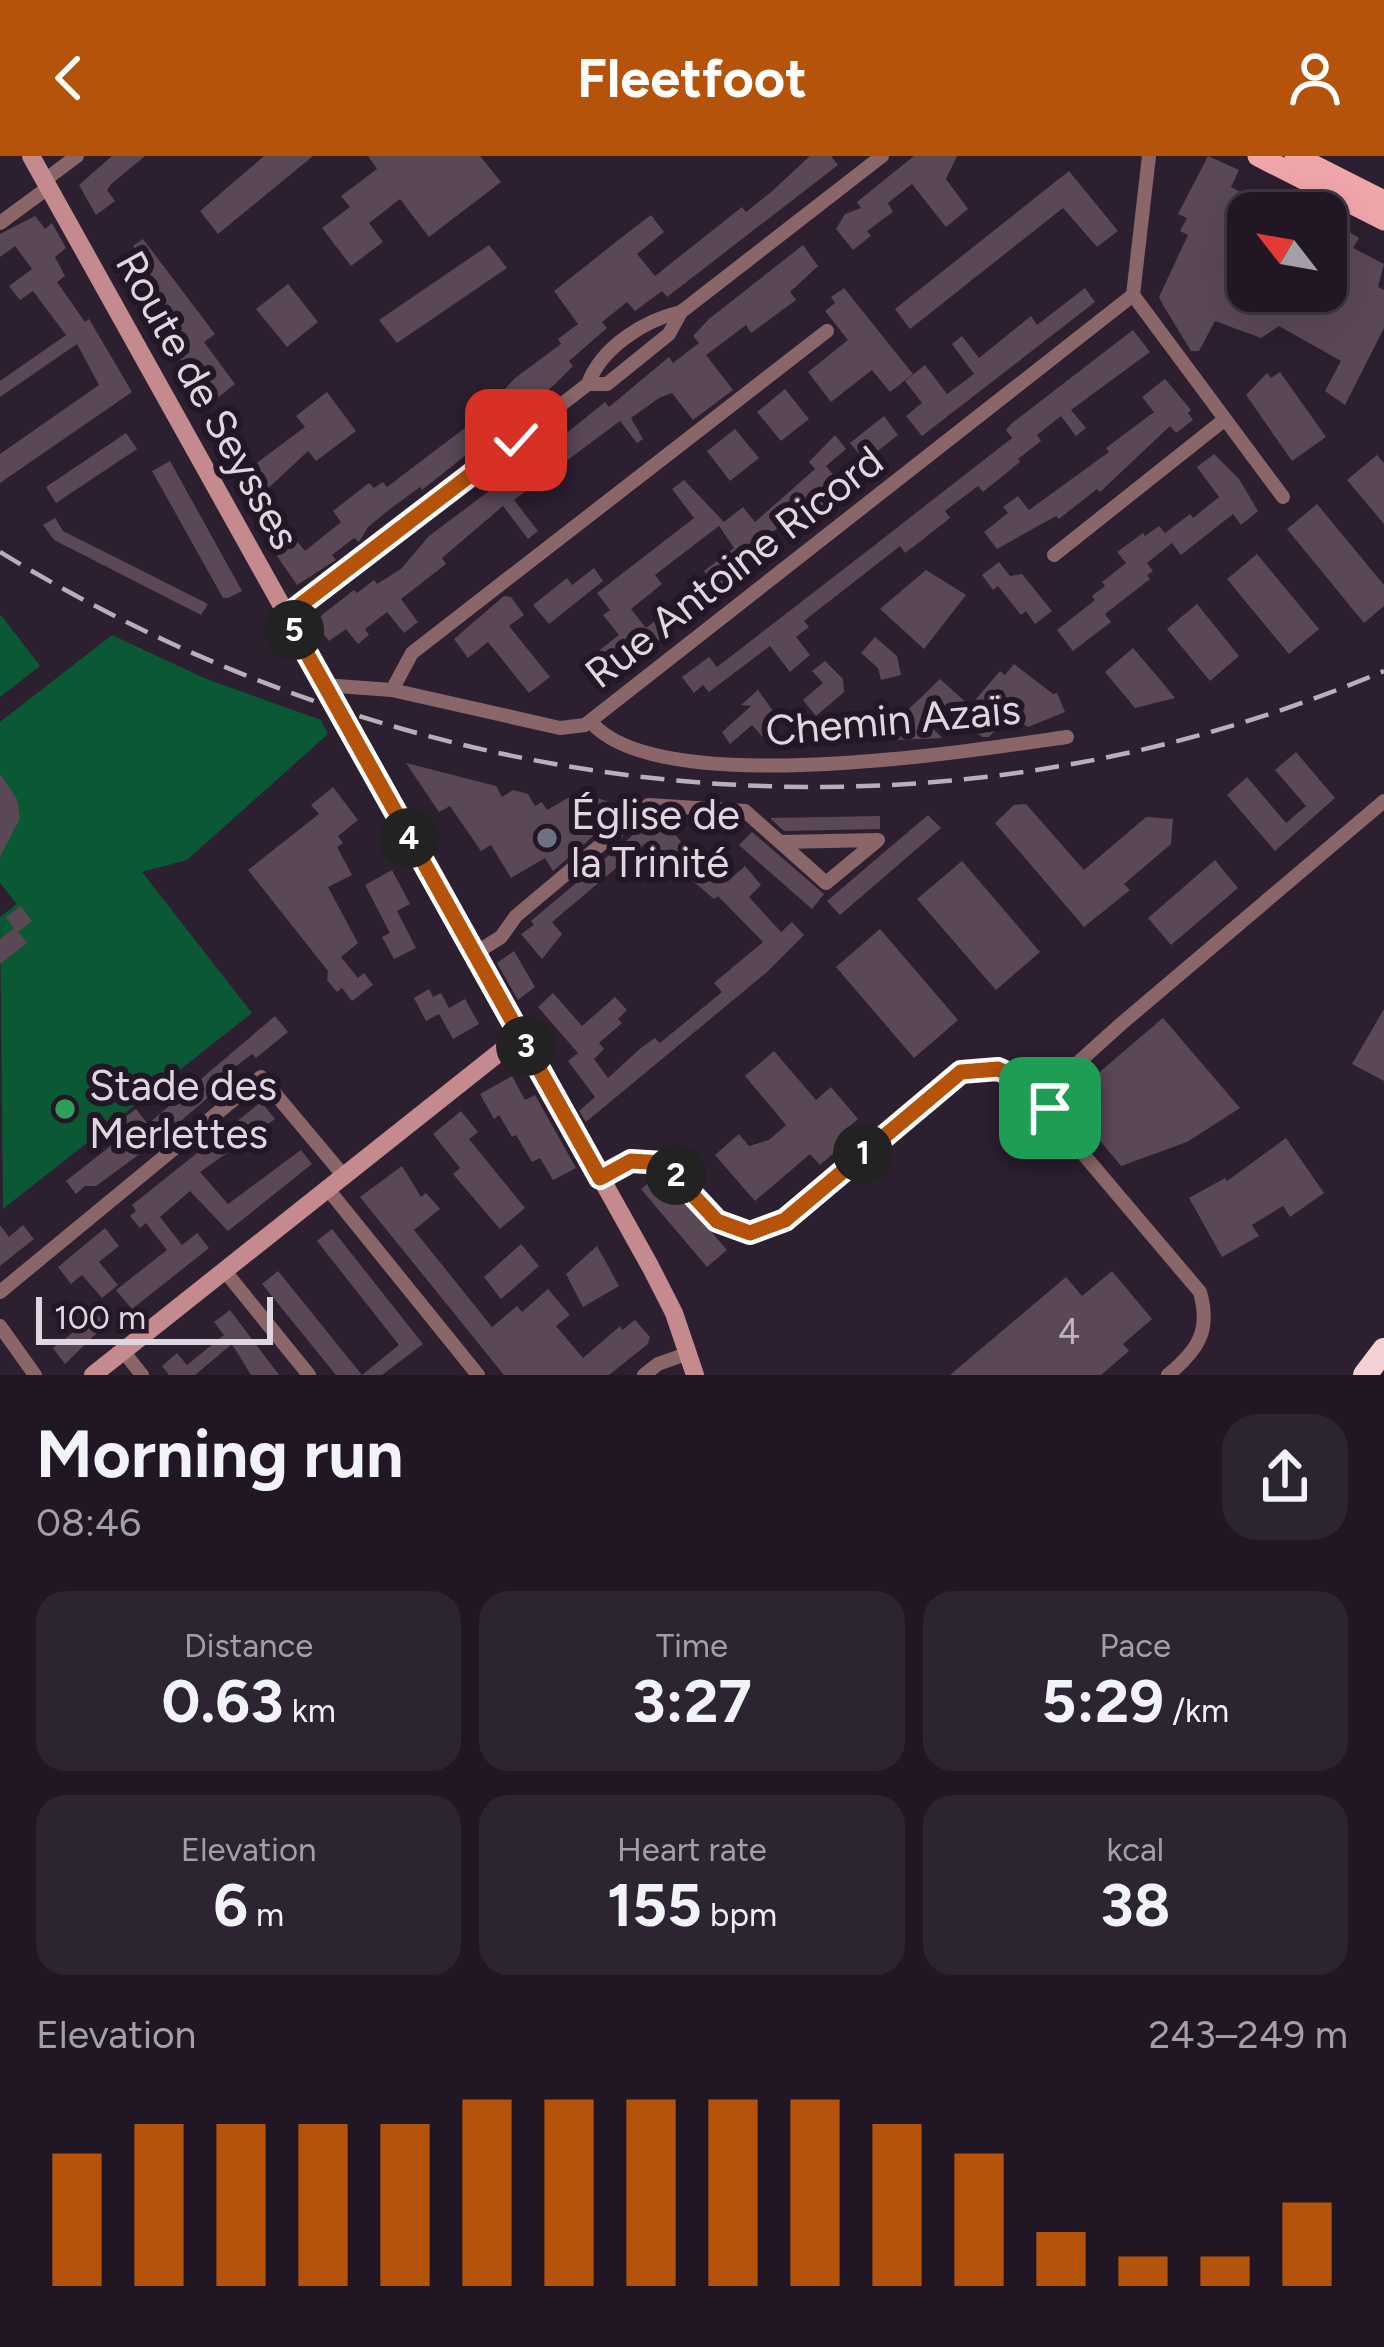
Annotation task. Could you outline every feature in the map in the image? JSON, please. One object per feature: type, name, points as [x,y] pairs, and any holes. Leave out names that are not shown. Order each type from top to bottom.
[{"type":"highway","points":[[1365,1375],[1384,1350]]},
{"type":"main road","name":"Route de Seysses","points":[[31,156],[650,1267],[695,1375]]},
{"type":"main road","points":[[1258,156],[1384,220]]},
{"type":"main road","points":[[1295,156],[1384,201]]},
{"type":"main road","points":[[93,1375],[520,1036]]},
{"type":"street","points":[[0,223],[77,156]]},
{"type":"street","points":[[588,384],[608,384],[669,334],[681,312],[882,156]]},
{"type":"street","points":[[1149,156],[1133,295],[1283,497]]},
{"type":"street","name":"Rue Antoine Ricord","points":[[323,685],[392,689],[550,727],[577,728],[591,722],[1133,295]]},
{"type":"street","points":[[286,616],[588,384],[596,363],[610,352],[655,318],[681,312]]},
{"type":"street","points":[[392,689],[412,653],[827,331]]},
{"type":"street","points":[[1054,555],[1224,420]]},
{"type":"street","name":"Chemin Azaïs","points":[[591,722],[619,745],[707,761],[788,767],[1067,737]]},
{"type":"street","points":[[1051,1093],[1121,1024],[1384,801]]},
{"type":"street","points":[[474,954],[501,937],[516,916],[648,805],[745,811],[826,883],[878,840],[780,842]]},
{"type":"street","points":[[600,1178],[631,1161],[663,1163],[717,1221],[750,1233],[785,1220],[961,1072],[998,1069],[1051,1093]]},
{"type":"street","points":[[0,1292],[261,1077],[343,1174]]},
{"type":"street","points":[[1051,1093],[1056,1122],[1199,1292],[1206,1314],[1204,1332],[1192,1355],[1168,1375]]},
{"type":"street","points":[[327,1188],[478,1375]]},
{"type":"street","points":[[224,1270],[309,1375]]},
{"type":"street","points":[[0,1326],[35,1375]]},
{"type":"street","points":[[123,1351],[142,1375]]},
{"type":"street","points":[[644,1375],[658,1364],[689,1353]]},
{"type":"green space","points":[[0,616],[40,666],[0,697]]},
{"type":"green space","points":[[112,635],[204,678],[321,720],[328,734],[187,860],[142,872],[252,1013],[3,1209],[0,917],[17,904],[0,883],[0,722]]},
{"type":"building","points":[[112,156],[145,156],[111,184],[107,190],[115,201],[96,215],[79,185]]},
{"type":"building","points":[[264,156],[313,156],[218,234],[200,211]]},
{"type":"building","points":[[368,156],[480,156],[501,182],[429,237],[400,199],[369,223],[383,242],[351,266],[322,228],[350,207],[341,196],[377,169]]},
{"type":"building","points":[[810,156],[831,156],[838,165],[667,297],[662,291],[635,311],[627,302],[602,322],[607,328],[569,361],[573,366],[553,386],[479,440],[422,490],[420,487],[390,509],[368,527],[359,542],[354,538],[332,555],[336,560],[297,585],[277,556],[281,553],[251,513],[265,502],[305,551],[341,522],[333,511],[369,483],[374,488],[383,482],[387,487],[478,418],[515,378],[561,344],[558,339],[578,324],[554,291],[626,234],[651,215],[664,232],[637,254],[655,276],[742,207],[746,212]]},
{"type":"building","points":[[914,156],[957,156],[946,179],[968,209],[946,227],[912,184],[888,203],[893,212],[867,231],[871,236],[853,250],[836,229],[845,214],[861,208],[857,202]]},
{"type":"building","points":[[1208,156],[1239,170],[1231,187],[1240,192],[1227,192],[1227,312],[1347,312],[1347,231],[1359,238],[1353,248],[1384,264],[1378,287],[1384,290],[1384,328],[1345,405],[1325,391],[1341,361],[1279,326],[1261,338],[1215,321],[1199,351],[1191,351],[1159,297],[1188,235],[1180,231],[1187,218],[1178,214]]},
{"type":"building","points":[[1069,171],[1118,231],[1097,247],[1063,208],[910,329],[895,309]]},
{"type":"building","points":[[35,216],[45,229],[52,223],[66,248],[55,257],[65,276],[57,282],[85,322],[89,319],[132,392],[0,483],[0,454],[99,385],[77,344],[0,397],[0,381],[66,335],[33,291],[20,300],[9,286],[32,269],[15,246],[0,257],[0,234]]},
{"type":"building","points":[[143,239],[215,334],[204,342],[235,384],[212,402],[180,359],[190,352],[127,266],[140,256],[133,246]]},
{"type":"building","points":[[489,245],[507,268],[397,343],[379,320]]},
{"type":"building","points":[[803,245],[818,266],[790,292],[796,300],[751,333],[746,325],[706,355],[733,390],[693,420],[672,393],[659,398],[631,418],[643,439],[637,443],[620,421],[514,500],[538,531],[528,539],[503,506],[442,558],[446,564],[401,599],[418,622],[404,633],[387,612],[365,629],[369,635],[358,644],[346,629],[329,641],[314,621],[354,590],[357,593],[401,569],[429,536],[553,443],[550,440],[566,428],[568,432],[605,402],[609,407],[669,357],[673,363],[699,343],[693,336],[709,319]]},
{"type":"building","points":[[288,284],[318,322],[287,347],[256,309]]},
{"type":"building","points":[[844,288],[913,374],[890,392],[872,370],[831,402],[808,372],[848,340],[825,311],[835,303],[831,297]]},
{"type":"building","points":[[1085,288],[1095,302],[922,436],[906,416],[922,403],[905,381],[925,365],[947,394],[974,374],[952,344],[962,336],[979,358],[1031,316],[1037,325]]},
{"type":"building","points":[[1133,330],[1150,352],[1071,410],[1086,428],[1076,436],[1061,416],[1037,435],[1041,441],[1020,462],[983,492],[978,486],[945,511],[950,518],[917,544],[905,553],[900,546],[804,621],[809,627],[796,637],[810,655],[790,672],[770,646],[709,692],[703,685],[694,693],[682,677],[709,657],[717,667],[1012,438],[1006,430],[1012,423]]},
{"type":"building","points":[[1280,372],[1326,437],[1292,461],[1246,395],[1267,373],[1271,378]]},
{"type":"building","points":[[1165,379],[1191,410],[1193,420],[1176,433],[1170,426],[1100,492],[1097,489],[1059,519],[1056,516],[997,549],[984,532],[1008,513],[1003,507],[1018,496],[1029,510],[1109,452],[1106,448],[1154,412],[1142,397]]},
{"type":"building","points":[[785,389],[809,419],[781,441],[757,412]]},
{"type":"building","points":[[327,392],[356,431],[316,461],[308,451],[260,496],[242,474],[305,427],[296,416]]},
{"type":"building","points":[[884,416],[898,435],[865,461],[850,443]]},
{"type":"building","points":[[735,429],[759,458],[730,481],[707,451]]},
{"type":"building","points":[[126,433],[137,449],[56,503],[46,487]]},
{"type":"building","points":[[835,435],[846,449],[826,466],[837,480],[830,485],[841,499],[815,520],[804,506],[729,568],[738,580],[656,643],[649,633],[602,670],[591,657],[619,635],[603,615],[610,610],[597,593],[694,518],[672,489],[684,480],[724,522],[743,507],[755,522],[815,469],[809,462]],"holes":[[[724,522],[719,526],[734,548],[704,571],[710,579],[646,628],[631,609],[662,584],[655,575]]]},
{"type":"building","points":[[1214,454],[1239,479],[1258,511],[1241,525],[1233,514],[1181,555],[1172,543],[1147,563],[1153,571],[1147,575],[1150,579],[1105,614],[1111,622],[1073,651],[1057,630],[1095,600],[1092,596],[1105,586],[1102,582],[1126,563],[1117,552],[1143,533],[1159,526],[1165,533],[1190,514],[1193,518],[1219,497],[1197,467]]},
{"type":"building","points":[[1377,455],[1384,463],[1384,524],[1347,480]]},
{"type":"building","points":[[170,461],[242,591],[228,598],[223,598],[152,471]]},
{"type":"building","points":[[1317,504],[1384,585],[1384,606],[1364,623],[1287,529]]},
{"type":"building","points":[[55,518],[63,531],[208,604],[201,615],[54,540],[43,525]]},
{"type":"building","points":[[1257,554],[1319,629],[1289,654],[1227,579]]},
{"type":"building","points":[[999,562],[1010,576],[1022,574],[1052,611],[1035,624],[1026,611],[1021,615],[998,586],[993,590],[982,575]]},
{"type":"building","points":[[594,568],[603,581],[549,624],[533,605],[567,578],[572,585]]},
{"type":"building","points":[[926,570],[966,595],[924,649],[880,609]]},
{"type":"building","points":[[504,596],[511,597],[524,615],[509,626],[550,677],[529,693],[488,642],[468,658],[454,639]]},
{"type":"building","points":[[1197,604],[1239,656],[1210,681],[1167,629]]},
{"type":"building","points":[[875,637],[897,656],[901,675],[881,680],[878,668],[861,653]]},
{"type":"building","points":[[1133,648],[1175,698],[1135,708],[1105,672]]},
{"type":"building","points":[[825,661],[843,679],[844,692],[816,716],[803,700],[823,683],[812,671]]},
{"type":"building","points":[[1014,664],[1057,693],[1065,712],[1028,727],[1009,715],[989,737],[982,737],[943,704],[926,721],[942,738],[896,740],[887,730],[940,679],[970,706],[1000,671],[1005,675]]},
{"type":"building","points":[[758,690],[778,718],[769,725],[779,735],[768,743],[752,725],[730,744],[722,732],[751,706],[741,705]]},
{"type":"building","points":[[1296,752],[1335,798],[1275,851],[1227,795],[1247,777],[1286,823],[1306,806],[1275,770]]},
{"type":"building","points":[[406,763],[496,786],[502,797],[513,790],[528,794],[535,806],[542,802],[547,810],[578,792],[623,806],[594,824],[599,831],[553,871],[545,858],[511,878],[491,845],[481,851],[450,806],[439,812]]},
{"type":"building","points":[[0,774],[17,799],[20,818],[0,857]]},
{"type":"building","points":[[333,787],[358,820],[338,836],[343,843],[337,847],[352,875],[328,887],[358,943],[341,957],[358,978],[364,973],[373,985],[352,1001],[327,980],[328,971],[248,870],[319,814],[311,805]]},
{"type":"building","points":[[1026,804],[1084,870],[1146,817],[1173,819],[1171,844],[1124,884],[1130,890],[1084,927],[995,823],[1014,805]]},
{"type":"building","points":[[928,815],[941,828],[840,915],[827,901]]},
{"type":"building","points":[[880,816],[880,829],[784,831],[770,818]]},
{"type":"building","points":[[652,819],[667,835],[672,831],[701,865],[707,861],[727,882],[745,866],[761,885],[749,897],[781,932],[792,922],[804,935],[767,972],[586,1122],[579,1111],[595,1097],[568,1061],[578,1053],[538,1007],[553,993],[582,1026],[615,997],[627,1010],[618,1019],[622,1023],[599,1043],[604,1049],[594,1059],[608,1078],[642,1047],[655,1038],[660,1043],[722,992],[714,983],[763,942],[718,896],[714,899],[647,842],[552,922],[562,934],[542,959],[521,934],[534,925],[531,921]]},
{"type":"building","points":[[752,832],[824,894],[812,909],[739,845]]},
{"type":"building","points":[[1215,860],[1238,888],[1171,945],[1148,918]]},
{"type":"building","points":[[962,861],[1040,952],[996,990],[917,899]]},
{"type":"building","points":[[392,870],[410,904],[397,911],[416,948],[394,959],[382,937],[390,933],[365,885]]},
{"type":"building","points":[[21,906],[32,921],[18,932],[27,943],[0,964],[0,939],[14,928],[6,917]]},
{"type":"building","points":[[880,929],[958,1020],[914,1058],[836,967]]},
{"type":"building","points":[[514,951],[535,987],[518,1000],[497,963]]},
{"type":"building","points":[[429,989],[433,997],[441,993],[449,1008],[465,999],[479,1024],[453,1039],[439,1014],[426,1021],[414,998]]},
{"type":"building","points":[[1384,1009],[1384,1081],[1352,1064]]},
{"type":"building","points":[[275,1016],[288,1032],[256,1058],[252,1054],[231,1070],[234,1075],[160,1139],[96,1186],[85,1186],[76,1194],[66,1181],[122,1137],[113,1126],[136,1109],[148,1124]]},
{"type":"building","points":[[1163,1018],[1240,1108],[1187,1142],[1121,1166],[1082,1119],[1079,1099],[1089,1081]]},
{"type":"building","points":[[774,1051],[816,1100],[831,1087],[858,1119],[843,1132],[850,1139],[820,1165],[810,1154],[755,1201],[715,1155],[739,1134],[749,1146],[769,1140],[786,1125],[745,1076]]},
{"type":"building","points":[[512,1076],[525,1100],[535,1095],[576,1168],[553,1180],[540,1158],[532,1162],[499,1115],[494,1119],[480,1094]]},
{"type":"building","points":[[261,1102],[275,1119],[200,1172],[228,1204],[301,1150],[312,1164],[228,1231],[190,1191],[160,1217],[182,1245],[197,1233],[209,1248],[132,1309],[116,1290],[167,1250],[146,1223],[140,1228],[130,1216],[136,1211],[132,1205]]},
{"type":"building","points":[[461,1111],[478,1132],[469,1139],[525,1208],[500,1229],[453,1174],[460,1168],[433,1134]]},
{"type":"building","points":[[1286,1138],[1324,1193],[1290,1217],[1283,1206],[1252,1225],[1259,1236],[1222,1257],[1189,1198],[1227,1181]]},
{"type":"building","points":[[402,1166],[421,1197],[426,1193],[440,1209],[414,1230],[492,1327],[517,1306],[522,1312],[548,1289],[570,1315],[556,1326],[583,1358],[620,1326],[622,1330],[635,1320],[650,1337],[648,1344],[609,1375],[504,1375],[360,1197]]},
{"type":"building","points":[[658,1176],[727,1250],[707,1267],[641,1189]]},
{"type":"building","points":[[0,1225],[9,1237],[23,1225],[34,1239],[0,1266]]},
{"type":"building","points":[[105,1228],[119,1246],[99,1262],[118,1285],[102,1298],[82,1275],[71,1284],[58,1267]]},
{"type":"building","points":[[332,1229],[423,1344],[382,1375],[362,1375],[399,1345],[317,1241]]},
{"type":"building","points":[[521,1244],[539,1266],[501,1299],[484,1277]]},
{"type":"building","points":[[597,1246],[619,1286],[583,1307],[566,1274]]},
{"type":"building","points":[[278,1271],[362,1375],[336,1375],[262,1284]]},
{"type":"building","points":[[1112,1271],[1152,1319],[1123,1344],[1129,1351],[1101,1375],[950,1375],[1066,1277],[1082,1296]]},
{"type":"building","points":[[230,1310],[279,1375],[251,1375],[232,1344],[195,1375],[169,1375],[162,1366],[177,1353],[187,1365],[224,1335],[214,1322]]},
{"type":"building","points":[[97,1314],[105,1325],[65,1364],[53,1348]]},
{"type":"railway","points":[[0,552],[162,639],[329,706],[502,754],[678,781],[856,786],[1034,770],[1210,732],[1384,671]]},
{"type":"place","name":"Église de la Trinité","points":[[547,838]]},
{"type":"place","name":"Stade des Merlettes","points":[[65,1109]]},
{"type":"route","points":[[516,440],[286,616],[600,1178],[631,1161],[663,1163],[717,1221],[750,1233],[785,1220],[961,1072],[998,1069],[1051,1093],[1050,1108]]}]
